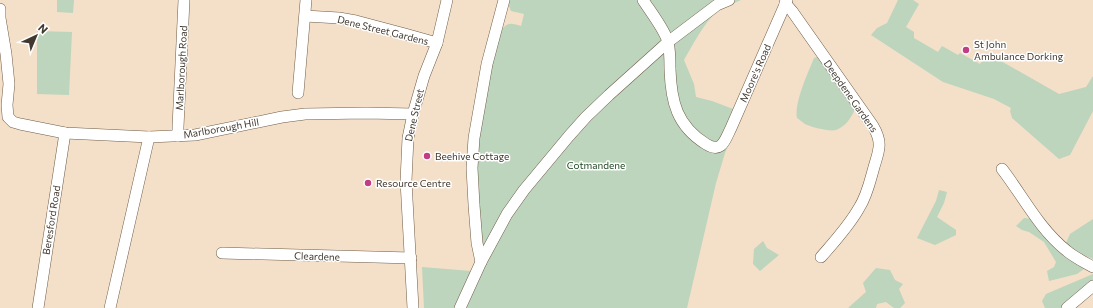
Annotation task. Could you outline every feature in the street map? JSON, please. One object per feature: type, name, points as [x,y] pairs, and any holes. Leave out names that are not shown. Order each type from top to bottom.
[{"type":"street","name":"Marlborough Road","points":[[178,136],[184,0]]},
{"type":"street","points":[[298,93],[306,0]]},
{"type":"street","name":"Dene Street","points":[[413,308],[406,181],[408,138],[424,76],[437,43],[447,0]]},
{"type":"street","points":[[481,262],[477,243],[474,205],[472,168],[474,138],[487,64],[504,0]]},
{"type":"street","points":[[643,0],[666,35],[668,42]]},
{"type":"street","points":[[460,308],[481,262],[507,214],[524,190],[569,136],[609,95],[668,42],[715,3],[729,0]]},
{"type":"street","name":"Moore's Road","points":[[668,42],[670,86],[676,109],[682,121],[692,134],[710,147],[717,148],[722,146],[731,128],[786,2]]},
{"type":"street","name":"Deepdene Gardens","points":[[786,2],[879,135],[880,148],[867,192],[859,208],[835,242],[821,257]]},
{"type":"street","name":"Marlborough Hill","points":[[0,9],[9,84],[7,105],[8,117],[13,122],[20,124],[65,133],[149,137],[196,135],[282,117],[305,114],[413,114]]},
{"type":"street","name":"Dene Street Gardens","points":[[305,16],[340,18],[356,21],[437,43]]},
{"type":"street","name":"Beresford Road","points":[[38,308],[65,133]]},
{"type":"street","points":[[110,308],[149,137]]},
{"type":"street","points":[[1002,169],[1030,210],[1058,244],[1093,267]]},
{"type":"street","name":"Cleardene","points":[[222,253],[411,258]]},
{"type":"street","points":[[1067,308],[1093,286]]},
{"type":"green space","points":[[57,0],[74,0],[73,13],[57,12]]},
{"type":"green space","name":"Cotmandene","points":[[508,0],[741,0],[726,6],[715,13],[700,32],[684,60],[694,84],[696,97],[712,101],[741,112],[725,153],[716,183],[687,308],[424,308],[422,267],[471,271],[483,244],[480,240],[474,174],[489,70],[502,29],[511,24],[521,26],[524,14],[511,11]]},
{"type":"green space","points":[[898,0],[913,0],[919,4],[906,27],[914,32],[914,38],[938,52],[942,46],[958,55],[960,53],[980,64],[987,53],[1059,94],[1086,87],[1093,76],[1093,111],[1070,155],[1059,159],[1012,118],[1010,111],[1011,108],[994,99],[943,82],[871,35],[877,28],[887,23]]},
{"type":"green space","points":[[37,31],[72,32],[69,95],[37,94]]},
{"type":"green space","points":[[817,57],[855,109],[848,121],[836,130],[825,130],[805,124],[797,118],[798,104],[802,88],[814,58]]},
{"type":"green space","points":[[939,190],[947,192],[944,203],[937,217],[956,230],[956,235],[935,245],[917,238],[936,201]]},
{"type":"green space","points":[[1024,218],[1033,219],[1081,262],[1084,269],[1077,274],[1049,281],[1047,271],[1054,267],[1056,262],[1044,242],[1029,232],[1016,226]]},
{"type":"green space","points":[[1093,219],[1093,259],[1077,252],[1066,243],[1070,234]]},
{"type":"green space","points":[[763,241],[767,248],[779,255],[760,271],[753,264],[754,249]]},
{"type":"green space","points":[[876,268],[890,270],[895,280],[903,284],[899,289],[905,303],[900,308],[894,308],[886,302],[877,304],[876,308],[848,308],[866,292],[863,283]]},
{"type":"green space","points":[[1093,274],[1093,282],[1063,308],[1045,308],[1042,301],[1046,294]]},
{"type":"place","name":"St John Ambulance Dorking","points":[[966,50]]},
{"type":"place","name":"Beehive Cottage","points":[[427,156]]},
{"type":"place","name":"Resource Centre","points":[[368,183]]}]
